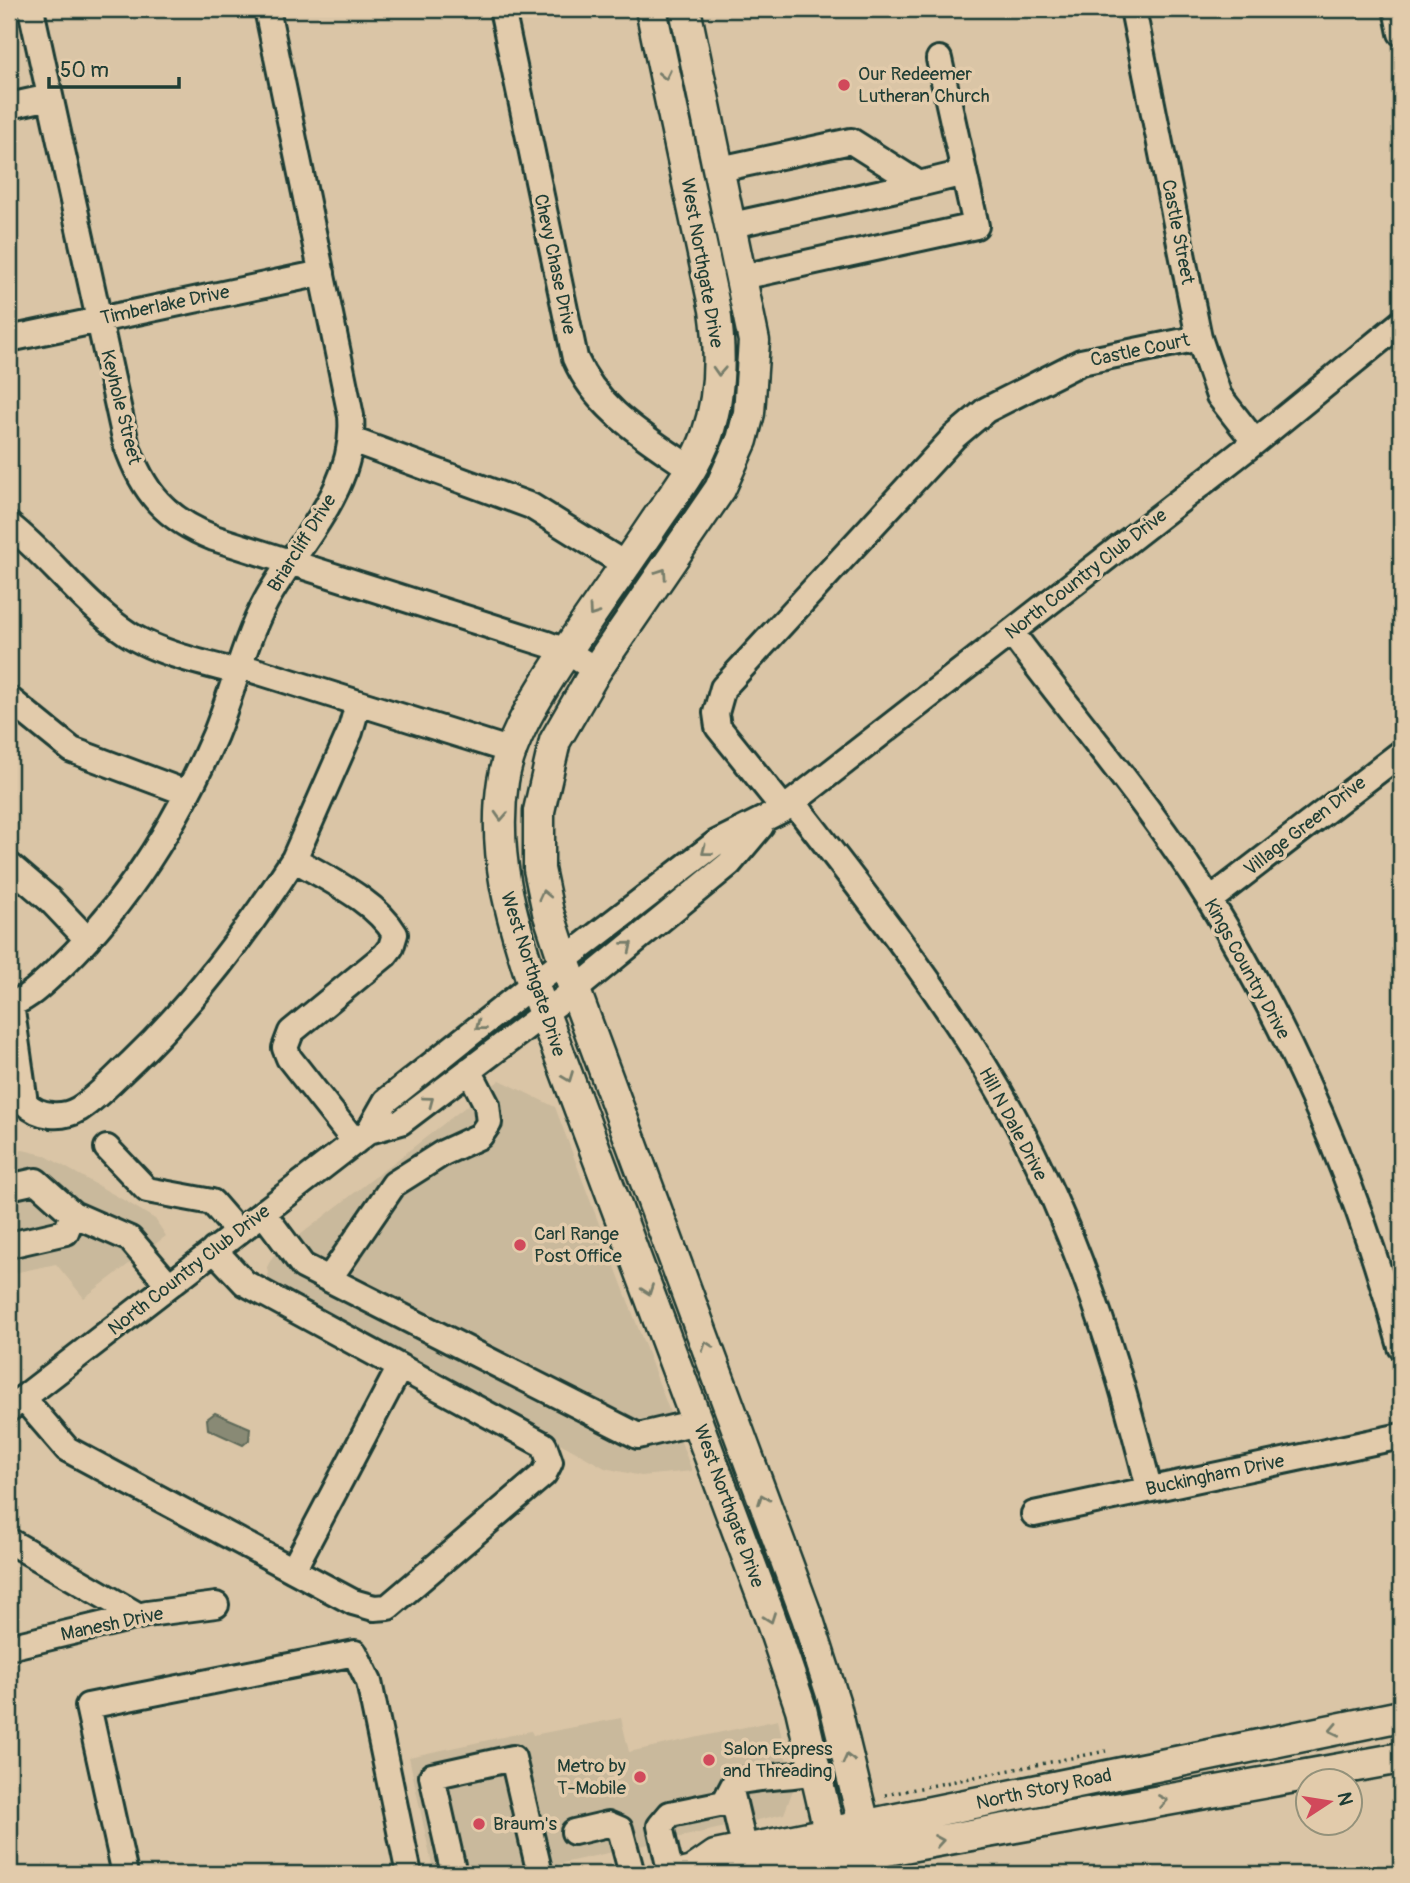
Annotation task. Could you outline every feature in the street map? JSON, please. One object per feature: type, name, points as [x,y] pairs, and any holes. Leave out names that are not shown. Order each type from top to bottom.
[{"type":"main road","name":"West Northgate Drive","points":[[651,9],[707,272],[720,344],[719,374],[708,434],[691,469],[566,651],[533,704],[512,751],[503,780],[500,819],[502,875],[533,984],[788,1669],[817,1772],[834,1855]]},
{"type":"main road","name":"West Northgate Drive","points":[[685,9],[754,341],[752,387],[742,440],[720,489],[596,670],[555,741],[539,811],[542,891],[564,961],[819,1653],[834,1701],[871,1851]]},
{"type":"main road","points":[[707,272],[741,271]]},
{"type":"main road","points":[[697,1422],[730,1411]]},
{"type":"main road","name":"North Story Road","points":[[871,1851],[1401,1716]]},
{"type":"main road","name":"North Story Road","points":[[749,1862],[871,1851],[1401,1758]]},
{"type":"main road","name":"North Story Road","points":[[686,1874],[715,1856],[789,1871],[834,1855]]},
{"type":"street","name":"Keyhole Street","points":[[32,9],[126,443],[146,488],[177,521],[195,531],[566,651],[596,670]]},
{"type":"street","name":"Briarcliff Drive","points":[[10,1004],[39,987],[87,939],[139,875],[187,793],[215,734],[266,601],[345,471],[352,440],[351,416],[267,9]]},
{"type":"street","name":"Chevy Chase Drive","points":[[502,9],[575,358],[595,394],[611,411],[691,469]]},
{"type":"street","name":"Castle Street","points":[[1133,9],[1199,338],[1219,396],[1255,442]]},
{"type":"street","points":[[1396,9],[1401,33]]},
{"type":"street","points":[[741,271],[976,226],[939,59]]},
{"type":"street","points":[[9,106],[50,97]]},
{"type":"street","points":[[720,169],[851,141],[919,184]]},
{"type":"street","points":[[732,225],[964,173]]},
{"type":"street","name":"Timberlake Drive","points":[[9,339],[322,273]]},
{"type":"street","name":"North Country Club Drive","points":[[362,1136],[401,1122],[575,990],[729,864],[781,811],[1255,442],[1401,323]]},
{"type":"street","name":"Castle Court","points":[[781,811],[718,727],[716,713],[723,688],[954,437],[986,410],[1081,362],[1199,338]]},
{"type":"street","points":[[352,440],[531,506],[626,565]]},
{"type":"street","points":[[9,525],[95,609],[129,635],[512,751]]},
{"type":"street","name":"Kings Country Drive","points":[[1012,633],[1150,813],[1209,900],[1293,1051],[1321,1112],[1374,1253],[1401,1347]]},
{"type":"street","points":[[9,699],[72,750],[187,793]]},
{"type":"street","points":[[10,1004],[25,1103],[34,1112],[47,1115],[78,1109],[159,1036],[193,999],[258,914],[294,859],[350,732],[358,704]]},
{"type":"street","name":"Village Green Drive","points":[[1209,900],[1401,753]]},
{"type":"street","name":"North Country Club Drive","points":[[16,1404],[362,1136],[386,1101],[533,984],[716,843],[781,811]]},
{"type":"street","name":"Hill N Dale Drive","points":[[781,811],[938,994],[1013,1115],[1067,1228],[1103,1320],[1149,1488]]},
{"type":"street","points":[[294,859],[357,898],[387,921],[395,934],[385,955],[291,1032],[286,1040],[289,1058],[362,1136]]},
{"type":"street","points":[[9,865],[50,900],[87,939]]},
{"type":"street","points":[[329,1279],[394,1184],[443,1153],[480,1136],[489,1123],[487,1105],[469,1070]]},
{"type":"street","points":[[107,1148],[148,1190],[212,1202],[238,1232]]},
{"type":"street","points":[[9,1187],[36,1181],[74,1214],[130,1239],[169,1285]]},
{"type":"street","points":[[263,1213],[303,1266],[638,1436],[697,1422]]},
{"type":"street","points":[[9,1245],[66,1231],[74,1214]]},
{"type":"street","points":[[16,1404],[67,1449],[353,1602],[374,1608],[388,1607],[544,1474],[550,1462],[544,1445],[245,1283],[214,1251]]},
{"type":"street","points":[[293,1570],[400,1367]]},
{"type":"street","name":"Buckingham Drive","points":[[1034,1514],[1399,1437]]},
{"type":"street","points":[[9,1541],[139,1616]]},
{"type":"street","name":"Manesh Drive","points":[[9,1647],[139,1616],[216,1605]]},
{"type":"street","points":[[125,1874],[88,1706],[355,1653],[369,1682],[409,1874]]},
{"type":"street","points":[[454,1874],[432,1776],[513,1758],[540,1874]]},
{"type":"street","points":[[686,1874],[660,1826],[670,1814],[724,1803],[735,1782],[765,1775],[781,1779],[817,1772]]},
{"type":"street","points":[[731,1791],[749,1862]]},
{"type":"street","points":[[574,1832],[608,1824],[620,1829],[632,1874]]},
{"type":"shaded area","points":[[500,1080],[555,1107],[692,1471],[641,1476],[605,1468],[269,1282],[267,1267],[273,1256]]},
{"type":"shaded area","points":[[23,1150],[44,1155],[127,1202],[155,1219],[166,1236],[84,1298],[56,1264],[9,1274],[9,1153]]},
{"type":"shaded area","points":[[215,1413],[250,1428],[249,1440],[243,1445],[208,1429],[207,1419]]},
{"type":"shaded area","points":[[621,1718],[629,1752],[778,1720],[793,1790],[784,1814],[513,1874],[434,1874],[409,1757],[531,1731],[533,1735]]},
{"type":"place","name":"Our Redeemer Lutheran Church","points":[[844,85]]},
{"type":"place","name":"Carl Range Post Office","points":[[520,1245]]},
{"type":"place","name":"Salon Express and Threading","points":[[709,1760]]},
{"type":"place","name":"Metro by T-Mobile","points":[[640,1777]]},
{"type":"place","name":"Braum's","points":[[479,1824]]}]
